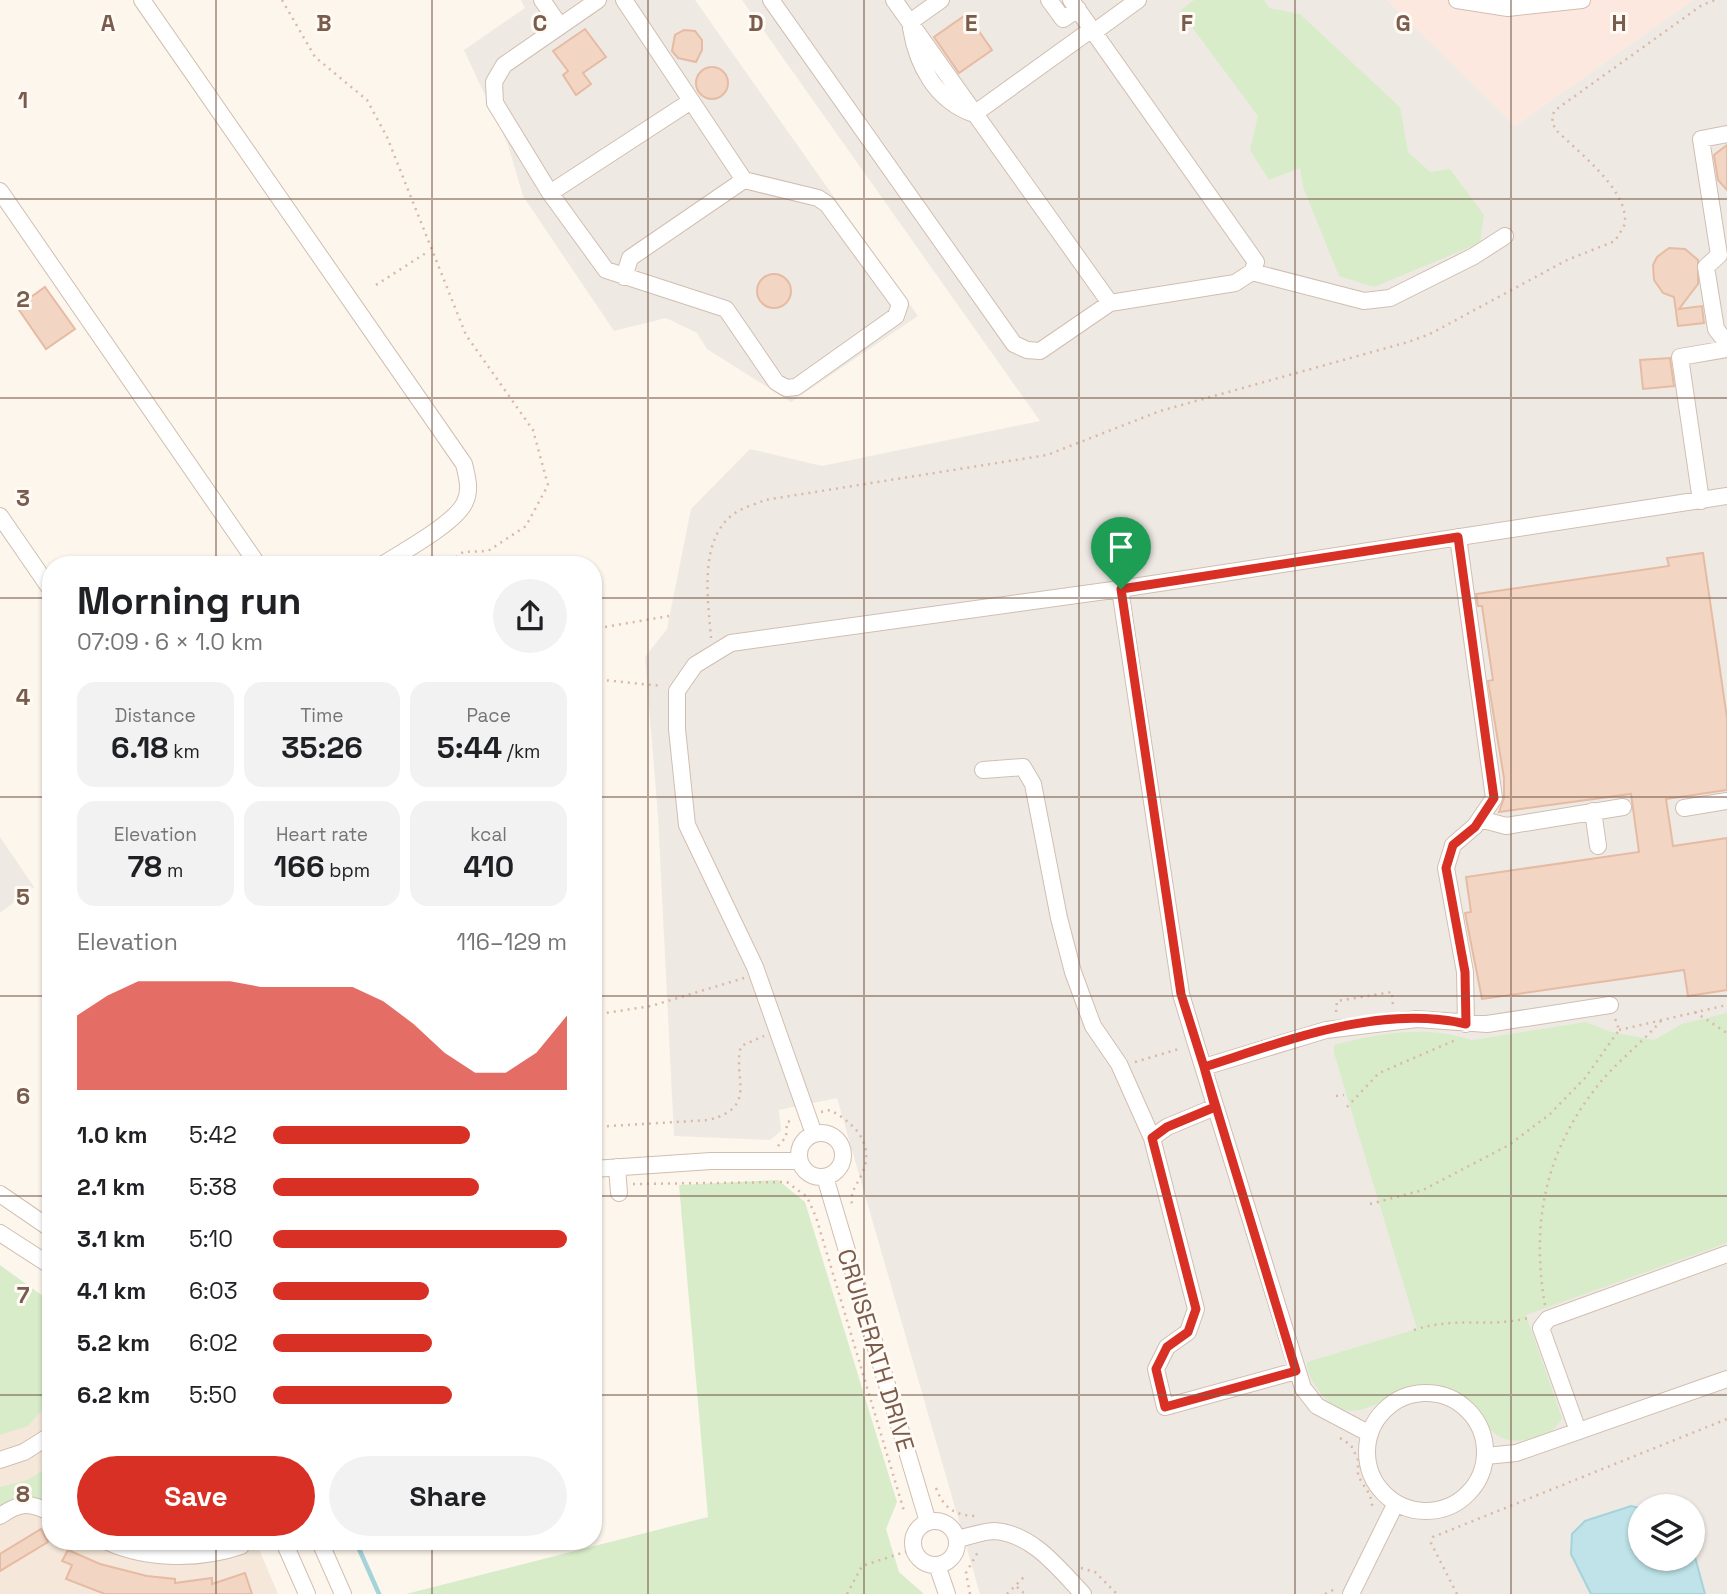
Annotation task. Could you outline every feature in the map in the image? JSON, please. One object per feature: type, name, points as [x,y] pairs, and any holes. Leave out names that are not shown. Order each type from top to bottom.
[{"type":"street","points":[[142,0],[464,464],[469,485],[465,504],[453,517],[395,556]]},
{"type":"street","points":[[542,0],[560,26]]},
{"type":"street","points":[[598,0],[504,65],[494,82],[495,103],[551,193],[606,271],[726,309],[776,382],[786,388],[796,387],[896,316],[900,304],[827,204],[818,198],[744,180],[624,0]]},
{"type":"street","points":[[771,0],[1014,344],[1040,351],[1110,303],[1235,282],[1252,272],[1256,262],[1074,5],[1063,19],[1049,0]]},
{"type":"street","points":[[894,0],[1110,303]]},
{"type":"street","points":[[910,22],[941,0]]},
{"type":"street","points":[[974,114],[1138,0]]},
{"type":"street","points":[[1457,0],[1508,8],[1582,0]]},
{"type":"street","points":[[910,22],[921,65],[952,106],[974,114]]},
{"type":"street","points":[[551,193],[691,101]]},
{"type":"street","points":[[1727,134],[1701,139],[1723,254],[1706,267],[1716,329],[1727,343]]},
{"type":"street","points":[[624,277],[630,258],[744,180]]},
{"type":"street","points":[[0,191],[252,556]]},
{"type":"street","points":[[1252,272],[1364,301],[1390,298],[1474,256],[1504,236]]},
{"type":"street","points":[[1701,501],[1680,357],[1727,349]]},
{"type":"street","points":[[814,1134],[757,974],[687,825],[677,729],[680,688],[695,665],[731,643],[1121,589],[1727,496]]},
{"type":"street","points":[[0,516],[42,577]]},
{"type":"street","points":[[1458,537],[1494,798],[1480,819],[1453,845],[1446,868],[1465,972],[1465,1030]]},
{"type":"street","points":[[1121,589],[1181,994],[1303,1388],[1317,1406],[1370,1434]]},
{"type":"street","points":[[983,770],[1023,767],[1032,784],[1059,918],[1073,972],[1093,1026],[1120,1067],[1152,1138],[1196,1309],[1188,1332],[1167,1347],[1156,1369],[1165,1407],[1296,1371]]},
{"type":"street","points":[[1684,808],[1727,801]]},
{"type":"street","points":[[1480,819],[1506,825],[1623,807]]},
{"type":"street","points":[[1593,811],[1598,846]]},
{"type":"street","points":[[1204,1067],[1316,1032],[1406,1019],[1449,1020],[1465,1030],[1487,1024],[1611,1005]]},
{"type":"street","points":[[1152,1138],[1167,1127],[1215,1107]]},
{"type":"street","points":[[814,1134],[828,1134],[842,1150],[841,1164],[825,1177],[806,1172],[799,1161],[803,1142],[814,1134]]},
{"type":"street","points":[[602,1168],[711,1161],[799,1161]]},
{"type":"street","points":[[617,1167],[619,1188]]},
{"type":"street","name":"CRUISERATH DRIVE","points":[[825,1177],[928,1522]]},
{"type":"street","points":[[0,1195],[42,1223]]},
{"type":"street","points":[[0,1234],[42,1260]]},
{"type":"street","points":[[1578,1431],[1541,1328],[1548,1318],[1727,1254]]},
{"type":"street","points":[[1486,1456],[1516,1453],[1727,1379]]},
{"type":"street","points":[[1430,1393],[1448,1397],[1471,1413],[1484,1437],[1486,1456],[1481,1476],[1470,1493],[1454,1505],[1435,1511],[1415,1510],[1396,1503],[1374,1479],[1368,1463],[1370,1434],[1381,1414],[1394,1402],[1412,1394],[1430,1393]]},
{"type":"street","points":[[0,1460],[24,1452],[42,1441]]},
{"type":"street","points":[[0,1516],[14,1506],[30,1502],[42,1508]]},
{"type":"street","points":[[1351,1594],[1396,1503]]},
{"type":"street","points":[[928,1522],[949,1527],[957,1539],[950,1559],[937,1565],[920,1560],[914,1549],[917,1530],[928,1522]]},
{"type":"street","points":[[957,1539],[994,1531],[1022,1539],[1041,1552],[1083,1594]]},
{"type":"street","points":[[137,1550],[173,1556],[198,1550]]},
{"type":"street","points":[[204,1550],[216,1555],[230,1550]]},
{"type":"street","points":[[288,1550],[307,1594]]},
{"type":"street","points":[[324,1550],[343,1594]]},
{"type":"street","points":[[937,1565],[947,1594]]},
{"type":"path","points":[[282,0],[315,57],[367,100],[387,137],[466,335],[533,430],[548,485],[526,526],[488,551],[463,552],[457,556]]},
{"type":"path","points":[[712,655],[709,565],[716,534],[734,513],[765,499],[1047,455],[1072,448],[1160,411],[1419,338],[1567,260],[1615,241],[1625,222],[1621,202],[1607,180],[1556,130],[1552,122],[1554,111],[1702,5],[1715,0]]},
{"type":"path","points":[[376,285],[430,250]]},
{"type":"path","points":[[602,628],[669,617]]},
{"type":"path","points":[[602,680],[680,688]]},
{"type":"path","points":[[602,1013],[664,1003],[757,974]]},
{"type":"path","points":[[1611,1005],[1619,1031]]},
{"type":"path","points":[[1370,1204],[1423,1190],[1509,1145],[1550,1114],[1585,1078],[1619,1031],[1727,1005]]},
{"type":"path","points":[[1695,1012],[1727,1033]]},
{"type":"path","points":[[1548,1318],[1539,1268],[1541,1221],[1549,1172],[1565,1134],[1604,1078],[1661,1021]]},
{"type":"path","points":[[602,1126],[709,1120],[725,1116],[737,1103],[743,1090],[738,1055],[741,1046],[777,1030]]},
{"type":"path","points":[[1347,1107],[1379,1073],[1465,1030]]},
{"type":"path","points":[[1120,1067],[1183,1048]]},
{"type":"path","points":[[1336,1096],[1343,1095]]},
{"type":"path","points":[[830,1110],[847,1119],[859,1132],[866,1146],[867,1162],[850,1196],[852,1209]]},
{"type":"path","points":[[602,1188],[787,1182],[807,1198],[831,1261],[904,1511]]},
{"type":"path","points":[[1457,1594],[1432,1543],[1433,1537],[1727,1419]]},
{"type":"path","points":[[935,1486],[943,1503],[951,1511],[962,1516],[982,1516]]},
{"type":"path","points":[[847,1594],[863,1566],[914,1549]]},
{"type":"path","points":[[970,1594],[967,1573],[979,1550]]},
{"type":"path","points":[[1076,1567],[1095,1572],[1117,1594]]},
{"type":"path","points":[[1007,1594],[1017,1587],[1024,1577]]},
{"type":"path","points":[[1017,1587],[1025,1594]]},
{"type":"shaded area","points":[[521,0],[695,0],[918,316],[791,402],[707,349],[697,333],[666,318],[614,331],[523,196],[508,145],[464,50],[525,8]]},
{"type":"shaded area","points":[[742,0],[1387,0],[1515,126],[1693,0],[1727,0],[1727,1594],[980,1594],[837,1098],[779,1110],[781,1131],[770,1140],[674,1136],[658,816],[645,657],[667,629],[691,509],[750,449],[822,466],[1040,421]]},
{"type":"shaded area","points":[[1387,0],[1693,0],[1515,126]]},
{"type":"shaded area","points":[[0,837],[34,887],[0,913]]},
{"type":"shaded area","points":[[0,1276],[42,1308],[42,1550],[259,1550],[278,1594],[0,1594]]},
{"type":"green space","points":[[1194,0],[1264,0],[1269,8],[1300,14],[1400,107],[1408,152],[1430,172],[1450,169],[1484,215],[1480,243],[1374,287],[1339,276],[1303,187],[1300,168],[1269,180],[1250,150],[1258,116],[1180,11]]},
{"type":"green space","points":[[1727,1013],[1727,1243],[1526,1315],[1562,1418],[1555,1428],[1537,1437],[1518,1441],[1504,1438],[1493,1432],[1466,1400],[1436,1386],[1420,1386],[1361,1410],[1347,1410],[1333,1405],[1319,1391],[1310,1377],[1307,1362],[1417,1329],[1334,1053],[1334,1045],[1403,1032],[1455,1035],[1472,1040],[1586,1022],[1611,1032],[1654,1040],[1682,1024]]},
{"type":"green space","points":[[778,1180],[805,1202],[897,1502],[886,1529],[899,1572],[924,1594],[406,1594],[579,1550],[602,1550],[602,1544],[708,1517],[679,1185]]},
{"type":"green space","points":[[0,1265],[42,1295],[42,1410],[28,1426],[0,1435]]},
{"type":"green space","points":[[42,1471],[42,1500],[31,1497],[19,1498],[0,1508],[0,1487],[27,1480]]},
{"type":"water","points":[[1628,1507],[1628,1571],[1699,1571],[1705,1594],[1591,1594],[1571,1554],[1572,1534],[1585,1521]]},
{"type":"building","points":[[967,14],[992,50],[959,73],[934,37]]},
{"type":"building","points":[[585,29],[606,57],[583,73],[591,84],[576,95],[563,75],[568,71],[553,51]]},
{"type":"building","points":[[684,30],[695,31],[702,40],[702,50],[696,62],[678,58],[672,51],[675,35]]},
{"type":"building","points":[[712,67],[723,72],[728,83],[723,94],[712,99],[701,94],[696,83],[701,72]]},
{"type":"building","points":[[1727,145],[1727,190],[1718,180],[1714,155]]},
{"type":"building","points":[[1669,248],[1685,249],[1698,260],[1698,284],[1679,309],[1702,306],[1704,323],[1678,326],[1674,297],[1663,293],[1654,280],[1653,265],[1657,257]]},
{"type":"building","points":[[774,274],[786,279],[791,291],[786,303],[774,308],[762,303],[757,291],[762,279]]},
{"type":"building","points":[[45,287],[75,329],[46,349],[17,307]]},
{"type":"building","points":[[1670,358],[1674,386],[1643,389],[1640,360]]},
{"type":"building","points":[[1703,553],[1727,718],[1727,790],[1666,799],[1673,846],[1727,838],[1727,990],[1688,996],[1684,970],[1482,999],[1465,913],[1471,912],[1466,877],[1639,852],[1631,794],[1499,812],[1504,798],[1504,778],[1488,681],[1493,680],[1482,606],[1478,606],[1476,594],[1669,566],[1667,558]]},
{"type":"building","points":[[41,1529],[42,1546],[0,1571],[0,1554]]},
{"type":"building","points":[[68,1550],[100,1564],[147,1576],[175,1579],[175,1583],[212,1578],[212,1584],[245,1573],[252,1594],[105,1594],[66,1579],[72,1565],[62,1561]]},
{"type":"waterway","points":[[360,1550],[379,1594]]},
{"type":"route","points":[[1121,589],[1181,994],[1204,1067],[1296,1371],[1165,1407],[1156,1369],[1167,1347],[1188,1332],[1196,1309],[1152,1138],[1167,1127],[1215,1107],[1204,1067],[1316,1032],[1394,1020],[1449,1020],[1466,1024],[1465,972],[1446,868],[1453,845],[1475,827],[1494,798],[1458,537],[1121,589]]}]
